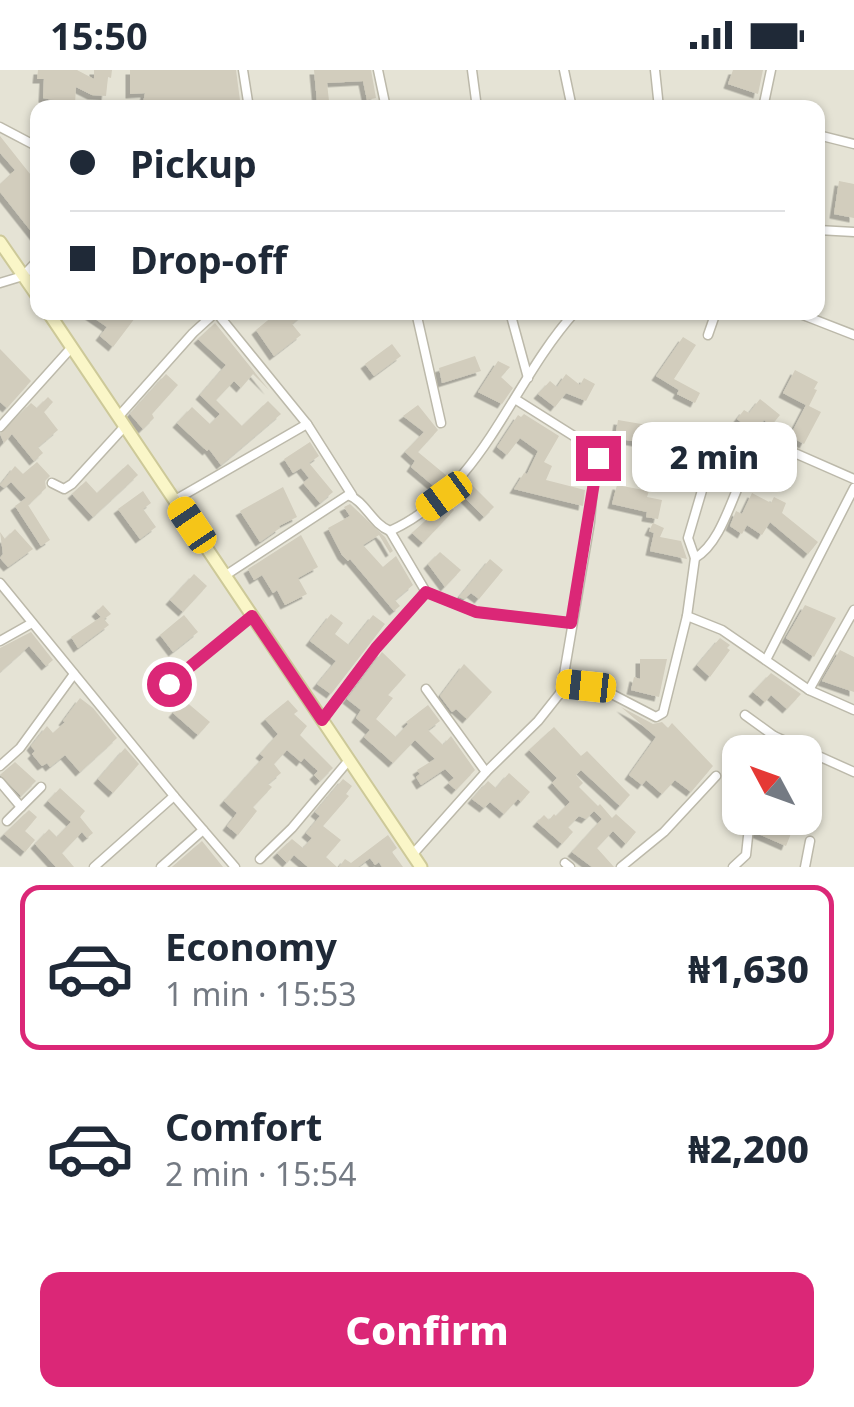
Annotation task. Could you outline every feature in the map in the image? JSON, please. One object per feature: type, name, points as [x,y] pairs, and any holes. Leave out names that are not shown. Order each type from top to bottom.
[{"type":"main road","points":[[0,242],[30,285]]},
{"type":"main road","points":[[53,320],[421,867]]},
{"type":"street","points":[[242,70],[248,100]]},
{"type":"street","points":[[378,70],[384,100]]},
{"type":"street","points":[[472,70],[476,100]]},
{"type":"street","points":[[564,70],[570,100]]},
{"type":"street","points":[[656,70],[658,100]]},
{"type":"street","points":[[765,100],[771,70]]},
{"type":"street","points":[[0,127],[30,143]]},
{"type":"street","points":[[825,137],[854,144]]},
{"type":"street","points":[[825,230],[854,232]]},
{"type":"street","points":[[0,282],[24,276],[30,269]]},
{"type":"street","points":[[52,483],[64,489],[72,484],[208,320]]},
{"type":"street","points":[[222,320],[307,424],[352,495],[380,526],[390,531],[426,592],[476,612],[571,623]]},
{"type":"street","points":[[418,320],[442,422]]},
{"type":"street","points":[[512,320],[528,378]]},
{"type":"street","points":[[390,531],[444,496],[463,477],[569,320]]},
{"type":"street","points":[[708,336],[713,320]]},
{"type":"street","points":[[816,320],[854,335]]},
{"type":"street","points":[[0,427],[72,348]]},
{"type":"street","points":[[412,854],[538,720],[564,683],[590,522],[596,450],[515,399]]},
{"type":"street","points":[[176,500],[307,424]]},
{"type":"street","points":[[695,558],[705,551],[765,440],[854,479]]},
{"type":"street","points":[[564,683],[604,690],[648,714],[663,714],[687,616],[695,558],[688,538],[703,487]]},
{"type":"street","points":[[766,660],[854,488]]},
{"type":"street","points":[[226,575],[344,496],[352,495]]},
{"type":"street","points":[[0,582],[233,866]]},
{"type":"street","points":[[322,720],[376,648],[426,592]]},
{"type":"street","points":[[809,690],[854,610]]},
{"type":"street","points":[[169,684],[252,616]]},
{"type":"street","points":[[687,616],[722,630],[809,690],[854,710]]},
{"type":"street","points":[[0,641],[32,623]]},
{"type":"street","points":[[0,752],[3,764],[20,748],[74,674]]},
{"type":"street","points":[[426,689],[486,772]]},
{"type":"street","points":[[745,715],[773,735]]},
{"type":"street","points":[[822,758],[854,772]]},
{"type":"street","points":[[260,858],[292,828],[348,760]]},
{"type":"street","points":[[621,867],[664,832],[716,776]]},
{"type":"street","points":[[0,782],[21,808]]},
{"type":"street","points":[[7,820],[41,787]]},
{"type":"street","points":[[94,867],[174,796]]},
{"type":"street","points":[[161,867],[203,830]]},
{"type":"street","points":[[739,865],[749,835]]},
{"type":"street","points":[[805,867],[810,841]]},
{"type":"shaded area","points":[[0,70],[854,70],[854,867],[0,867]]},
{"type":"building","points":[[38,70],[77,70],[94,79],[94,70],[112,70],[106,96],[92,95],[76,87],[75,100],[43,98],[44,79],[37,79]]},
{"type":"building","points":[[130,70],[236,70],[240,100],[144,100],[145,93],[130,94]]},
{"type":"building","points":[[314,70],[371,70],[376,98],[367,100],[363,81],[327,83],[329,100],[317,100]]},
{"type":"building","points":[[733,70],[763,70],[758,94],[728,84]]},
{"type":"building","points":[[0,136],[30,174],[30,230],[0,192],[0,184],[15,170],[0,153]]},
{"type":"building","points":[[839,181],[854,184],[854,218],[834,214]]},
{"type":"building","points":[[97,320],[133,320],[113,347],[100,336],[107,327]]},
{"type":"building","points":[[268,320],[297,320],[292,324],[301,335],[274,356],[256,330]]},
{"type":"building","points":[[215,323],[269,390],[253,374],[241,388],[234,381],[216,400],[242,426],[268,401],[281,414],[221,465],[209,449],[177,423],[192,407],[210,424],[220,414],[200,395],[226,365],[198,339]]},
{"type":"building","points":[[683,337],[696,345],[674,379],[700,393],[695,403],[656,376]]},
{"type":"building","points":[[392,344],[401,356],[374,376],[365,364]]},
{"type":"building","points":[[0,349],[31,381],[7,408],[0,402]]},
{"type":"building","points":[[475,356],[481,371],[442,383],[439,368]]},
{"type":"building","points":[[498,361],[510,367],[501,377],[513,388],[502,404],[478,392]]},
{"type":"building","points":[[795,370],[818,382],[809,406],[821,412],[804,444],[790,436],[806,405],[783,393]]},
{"type":"building","points":[[166,374],[178,385],[143,429],[130,414]]},
{"type":"building","points":[[566,374],[580,385],[584,378],[595,384],[586,401],[566,393],[555,407],[538,394],[550,381],[557,387]]},
{"type":"building","points":[[48,397],[53,402],[44,412],[58,430],[38,447],[43,453],[34,461],[12,434],[4,443],[0,434],[31,403],[37,408]]},
{"type":"building","points":[[760,399],[780,415],[771,426],[764,420],[755,433],[737,419],[744,410],[749,413]]},
{"type":"building","points":[[418,405],[438,430],[418,452],[447,476],[436,488],[411,467],[415,461],[405,452],[424,432],[403,416]]},
{"type":"building","points":[[524,414],[559,436],[544,462],[552,466],[546,480],[585,490],[583,506],[514,489],[538,451],[520,438],[507,455],[497,447],[518,415]]},
{"type":"building","points":[[618,420],[653,426],[649,444],[615,438]]},
{"type":"building","points":[[310,442],[319,456],[309,463],[333,492],[320,503],[303,483],[309,478],[301,468],[293,473],[284,459]]},
{"type":"building","points":[[37,462],[50,476],[45,481],[46,488],[28,505],[50,540],[41,546],[15,506],[26,498],[11,482],[4,488],[0,485],[15,466],[23,474]]},
{"type":"building","points":[[128,464],[138,475],[93,517],[72,494],[86,481],[97,493]]},
{"type":"building","points":[[469,482],[494,507],[484,517],[459,492]]},
{"type":"building","points":[[617,485],[649,491],[647,497],[662,500],[658,519],[646,517],[647,512],[612,504]]},
{"type":"building","points":[[283,487],[297,517],[260,542],[240,511]]},
{"type":"building","points":[[143,491],[151,503],[143,509],[156,527],[140,539],[118,509]]},
{"type":"building","points":[[752,493],[771,503],[774,497],[786,503],[782,513],[818,542],[808,554],[770,522],[762,535],[747,525],[742,534],[730,526],[736,511],[742,514]]},
{"type":"building","points":[[446,502],[454,510],[423,543],[412,533]]},
{"type":"building","points":[[350,504],[385,537],[393,551],[390,553],[379,535],[363,545],[383,567],[396,556],[413,585],[395,600],[400,606],[394,611],[350,559],[342,555],[328,528],[350,516],[344,507]]},
{"type":"building","points":[[653,523],[664,528],[660,537],[681,541],[687,559],[650,551],[654,533],[649,531]]},
{"type":"building","points":[[15,529],[33,549],[8,567],[0,558],[0,532],[5,539]]},
{"type":"building","points":[[301,535],[318,567],[298,578],[307,594],[285,605],[262,575],[254,580],[248,569]]},
{"type":"building","points":[[440,552],[461,570],[445,587],[428,564]]},
{"type":"building","points":[[490,559],[503,570],[479,599],[471,593],[464,599],[459,597]]},
{"type":"building","points":[[194,574],[207,586],[183,612],[170,600]]},
{"type":"building","points":[[103,605],[111,614],[104,619],[109,625],[78,648],[71,637],[101,617],[96,612]]},
{"type":"building","points":[[805,605],[836,618],[814,657],[786,638]]},
{"type":"building","points":[[331,614],[343,623],[335,634],[349,645],[373,615],[385,624],[331,694],[317,684],[336,661],[310,641]]},
{"type":"building","points":[[184,615],[198,632],[173,652],[160,635]]},
{"type":"building","points":[[31,632],[53,660],[46,666],[29,646],[0,672],[0,648]]},
{"type":"building","points":[[720,638],[730,645],[730,650],[710,677],[697,665]]},
{"type":"building","points":[[840,650],[854,657],[854,692],[822,681]]},
{"type":"building","points":[[382,652],[406,675],[388,695],[393,698],[376,719],[396,737],[406,722],[428,705],[440,721],[428,730],[443,745],[451,736],[475,770],[456,790],[448,783],[454,778],[445,769],[421,785],[417,770],[435,759],[415,740],[393,763],[364,737],[370,730],[356,718],[361,710],[347,699]]},
{"type":"building","points":[[640,659],[667,659],[659,697],[631,690],[634,677],[640,679]]},
{"type":"building","points":[[464,664],[492,692],[467,719],[456,709],[452,712],[440,696]]},
{"type":"building","points":[[771,673],[801,694],[787,709],[771,695],[765,702],[753,692]]},
{"type":"building","points":[[80,698],[117,738],[80,772],[65,755],[50,767],[47,763],[42,766],[31,746],[47,726],[53,733],[65,722]]},
{"type":"building","points":[[184,700],[210,722],[198,735],[173,713]]},
{"type":"building","points":[[288,700],[298,711],[294,714],[307,726],[300,735],[333,768],[320,781],[314,775],[318,771],[287,750],[274,764],[281,773],[268,784],[272,787],[253,807],[257,811],[238,835],[227,826],[237,813],[224,801],[264,757],[260,754],[278,734],[265,719]]},
{"type":"building","points":[[621,707],[653,724],[662,722],[668,728],[672,723],[713,766],[691,792],[675,780],[662,794],[646,780],[642,785],[629,775],[656,737]]},
{"type":"building","points":[[554,727],[581,756],[587,751],[630,795],[620,806],[581,770],[576,775],[583,783],[579,787],[598,806],[612,818],[616,814],[636,832],[626,844],[613,831],[597,848],[614,867],[592,867],[572,852],[602,819],[594,811],[586,819],[579,816],[568,827],[573,832],[562,844],[537,822],[544,815],[549,820],[556,816],[570,802],[552,783],[557,778],[529,750]]},
{"type":"building","points":[[125,748],[139,764],[113,793],[98,779]]},
{"type":"building","points":[[15,762],[36,781],[21,796],[0,775]]},
{"type":"building","points":[[509,773],[530,792],[504,814],[490,802],[484,808],[472,799],[488,781],[496,788]]},
{"type":"building","points":[[343,779],[352,786],[346,794],[349,796],[323,826],[341,840],[326,857],[337,867],[308,867],[294,855],[287,863],[277,853],[292,839],[303,848],[312,838],[306,833],[320,816],[315,812]]},
{"type":"building","points":[[60,788],[85,811],[80,817],[93,833],[87,838],[82,832],[62,853],[74,867],[56,867],[35,844],[49,829],[57,837],[71,822],[48,801]]},
{"type":"building","points":[[29,810],[37,817],[25,831],[35,840],[25,852],[4,834]]},
{"type":"building","points":[[388,835],[397,848],[392,852],[403,867],[382,867],[370,858],[358,867],[339,867],[345,859],[351,863]]},
{"type":"building","points":[[761,835],[790,835],[786,846]]},
{"type":"building","points":[[202,841],[223,867],[172,867]]},
{"type":"route","points":[[169,684],[252,616],[322,720],[376,648],[426,592],[476,612],[571,623],[598,458]]}]
